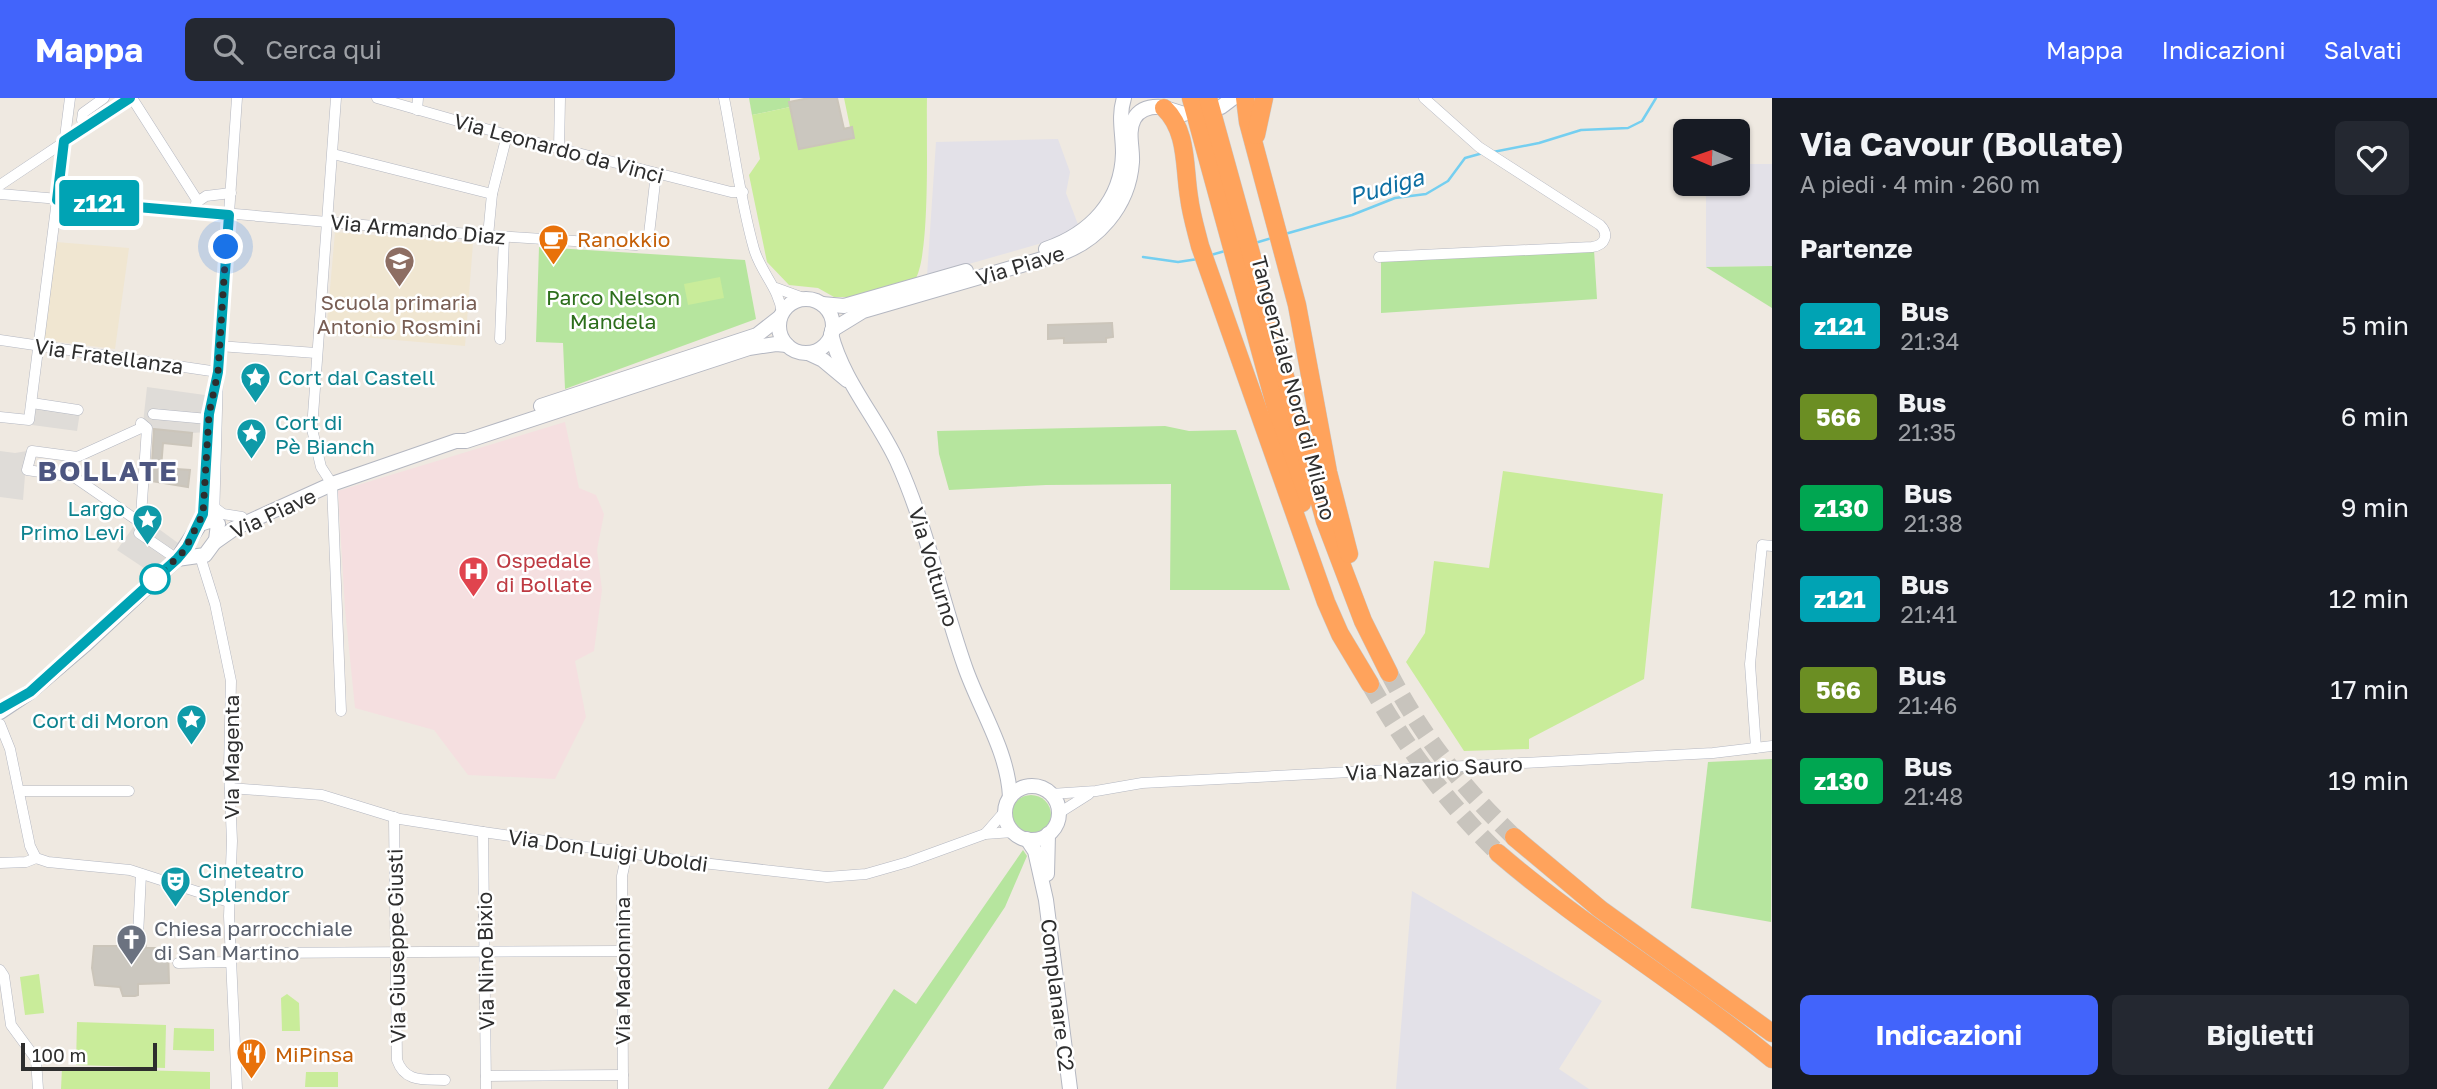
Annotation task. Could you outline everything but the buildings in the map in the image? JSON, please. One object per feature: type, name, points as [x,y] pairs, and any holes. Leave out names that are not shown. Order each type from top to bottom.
[{"type":"highway","points":[[1245,98],[1256,153]]},
{"type":"highway","points":[[1256,153],[1257,123],[1264,98]]},
{"type":"highway","name":"Tangenziale Nord di Milano","points":[[1220,101],[1236,233]]},
{"type":"highway","name":"Tangenziale Nord di Milano","points":[[1159,105],[1179,129],[1200,246],[1326,602],[1340,634],[1370,684],[1344,630],[1322,571],[1242,253]]},
{"type":"highway","name":"Tangenziale Nord di Milano","points":[[1188,106],[1236,233],[1325,520],[1363,621],[1390,673],[1337,511],[1306,347],[1256,153]]},
{"type":"highway","points":[[1514,837],[1590,901],[1772,1033]]},
{"type":"highway","points":[[1498,853],[1555,901],[1719,1016],[1772,1059]]},
{"type":"street","points":[[0,417],[30,420],[69,98]]},
{"type":"street","points":[[85,127],[83,113],[104,98]]},
{"type":"street","points":[[0,185],[131,98],[197,200]]},
{"type":"street","points":[[1,710],[30,692],[86,644],[177,559],[194,551],[211,519],[219,346],[237,98]]},
{"type":"street","points":[[336,98],[312,438],[321,467],[332,484],[341,711]]},
{"type":"street","name":"Via Leonardo da Vinci","points":[[377,98],[656,174],[731,192],[743,192]]},
{"type":"street","points":[[417,110],[418,98]]},
{"type":"street","points":[[559,149],[560,98]]},
{"type":"street","points":[[724,98],[758,260],[776,288],[781,315],[780,332],[787,345],[797,352],[808,353],[822,347],[832,332],[830,314],[822,304],[776,288]]},
{"type":"street","name":"Via Piave","points":[[822,304],[844,306],[1047,249],[1073,238],[1096,220],[1115,189],[1122,161],[1120,120],[1124,98]]},
{"type":"street","points":[[1379,257],[1592,247],[1603,243],[1605,233],[1600,225],[1479,147],[1424,98]]},
{"type":"street","points":[[1159,105],[1188,106]]},
{"type":"street","name":"Via Piave","points":[[832,332],[863,311],[1067,252],[1086,242],[1111,217],[1126,189],[1131,168],[1131,129],[1134,118],[1144,109],[1159,105]]},
{"type":"street","points":[[488,236],[492,194],[507,135]]},
{"type":"street","points":[[332,154],[492,194]]},
{"type":"street","name":"Via Armando Diaz","points":[[0,194],[488,236],[636,245],[645,242],[649,234],[656,174]]},
{"type":"street","points":[[192,211],[197,200],[211,195],[231,194]]},
{"type":"street","points":[[499,339],[504,237]]},
{"type":"street","points":[[781,315],[794,302],[806,299]]},
{"type":"street","name":"Via Piave","points":[[456,441],[464,433],[757,335],[781,315]]},
{"type":"street","name":"Via Volturno","points":[[832,332],[851,384],[876,421],[910,493],[965,667],[1003,757],[1010,797]]},
{"type":"street","name":"Via Fratellanza","points":[[0,340],[218,372]]},
{"type":"street","name":"Via Piave","points":[[194,551],[215,542],[235,528],[332,484],[456,441],[466,441],[749,348],[787,345]]},
{"type":"street","points":[[219,346],[316,354]]},
{"type":"street","name":"Via Volturno","points":[[808,353],[822,360],[851,384]]},
{"type":"street","points":[[215,542],[219,531],[211,519],[208,419],[218,372]]},
{"type":"street","points":[[32,402],[78,410]]},
{"type":"street","points":[[153,414],[208,419]]},
{"type":"street","points":[[143,423],[147,428],[141,516],[138,521],[74,477],[27,470],[32,451],[77,457],[141,428],[143,423]]},
{"type":"street","name":"Via Piave","points":[[211,519],[242,517],[314,487],[332,484]]},
{"type":"street","points":[[139,533],[177,559]]},
{"type":"street","points":[[1756,748],[1750,664],[1767,546]]},
{"type":"street","name":"Via Magenta","points":[[194,551],[215,604],[231,681],[232,841],[229,902],[237,1089]]},
{"type":"street","points":[[0,724],[10,749],[30,846],[36,858]]},
{"type":"street","name":"Via Nazario Sauro","points":[[1051,794],[1096,791],[1142,783],[1685,755],[1772,746]]},
{"type":"street","name":"Via Volturno","points":[[1003,757],[1032,786]]},
{"type":"street","points":[[1032,786],[1051,794],[1056,800],[1059,813],[1056,825],[1048,834],[1038,839],[1020,836],[1007,823],[1005,811],[1010,797],[1020,789],[1032,786]]},
{"type":"street","name":"Via Don Luigi Uboldi","points":[[230,788],[322,795],[394,817],[483,832],[627,853],[827,877],[866,874],[985,834],[1020,836]]},
{"type":"street","points":[[19,791],[129,791]]},
{"type":"street","name":"Via Nazario Sauro","points":[[1059,813],[1096,791]]},
{"type":"street","name":"Via Don Luigi Uboldi","points":[[985,834],[1005,811]]},
{"type":"street","name":"Via Giuseppe Giusti","points":[[394,817],[398,1063],[411,1078],[444,1080]]},
{"type":"street","name":"Via Nino Bixio","points":[[483,832],[486,1089]]},
{"type":"street","name":"Complanare C2","points":[[1046,900],[1048,834]]},
{"type":"street","name":"Complanare C2","points":[[1020,836],[1035,851],[1046,900],[1070,1089]]},
{"type":"street","name":"Via Madonnina","points":[[622,1089],[622,876],[627,853]]},
{"type":"street","points":[[0,863],[26,862],[36,858],[48,862],[122,869],[229,902]]},
{"type":"street","points":[[138,936],[141,874]]},
{"type":"street","points":[[177,964],[230,957],[622,951]]},
{"type":"street","points":[[0,970],[4,976],[11,1025],[36,1059],[37,1088]]},
{"type":"street","points":[[486,1076],[622,1076]]},
{"type":"shaded area","points":[[1058,139],[1070,172],[1066,193],[1079,227],[1070,235],[927,276],[936,142]]},
{"type":"shaded area","points":[[1750,164],[1772,164],[1772,266],[1706,267],[1706,196],[1750,196]]},
{"type":"shaded area","name":"Scuola primaria Antonio Rosmini","points":[[335,232],[473,243],[465,346],[326,334]]},
{"type":"shaded area","points":[[56,242],[129,248],[115,349],[43,340]]},
{"type":"shaded area","points":[[147,387],[212,396],[208,432],[147,428],[143,423]]},
{"type":"shaded area","points":[[35,399],[81,406],[77,431],[32,425]]},
{"type":"shaded area","name":"Ospedale di Bollate","points":[[565,422],[579,488],[596,495],[604,514],[597,550],[602,590],[594,651],[575,661],[586,717],[555,779],[468,775],[434,730],[355,708],[345,609],[338,491]]},
{"type":"shaded area","points":[[0,451],[27,451],[23,500],[0,497]]},
{"type":"shaded area","name":"Largo Primo Levi","points":[[141,516],[178,543],[153,574],[117,550]]},
{"type":"shaded area","points":[[1412,891],[1602,1001],[1559,1069],[1589,1089],[1396,1089]]},
{"type":"green space","points":[[749,98],[790,98],[790,107],[752,115]]},
{"type":"green space","points":[[808,98],[837,98],[844,128],[850,127],[844,98],[927,98],[926,221],[920,266],[915,280],[849,297],[834,297],[818,288],[789,285],[767,262],[749,175],[760,159],[752,115],[790,107],[789,102]]},
{"type":"green space","name":"Parco Nelson Mandela","points":[[539,247],[745,260],[756,319],[565,389],[563,343],[536,342]]},
{"type":"green space","points":[[1594,250],[1597,299],[1381,313],[1381,260]]},
{"type":"green space","points":[[1772,266],[1772,308],[1706,267]]},
{"type":"green space","points":[[720,277],[724,298],[688,305],[684,284]]},
{"type":"green space","points":[[1165,426],[1189,431],[1236,430],[1290,590],[1170,590],[1171,484],[1046,485],[949,490],[939,454],[937,431]]},
{"type":"green space","points":[[1503,471],[1663,494],[1644,679],[1529,739],[1529,749],[1464,751],[1406,662],[1425,633],[1434,561],[1489,568]]},
{"type":"green space","points":[[1772,759],[1771,922],[1691,908],[1708,762]]},
{"type":"green space","points":[[1031,795],[1045,801],[1051,815],[1045,829],[1031,835],[1017,829],[1011,815],[1017,801]]},
{"type":"green space","points":[[1023,850],[1027,856],[1005,907],[883,1089],[828,1089],[894,989],[916,1004]]},
{"type":"green space","points":[[39,974],[44,1013],[25,1015],[20,977]]},
{"type":"green space","points":[[287,994],[299,1003],[300,1031],[282,1031],[281,998]]},
{"type":"green space","points":[[77,1022],[166,1025],[165,1068],[76,1065]]},
{"type":"green space","points":[[174,1028],[214,1029],[214,1051],[173,1050]]},
{"type":"green space","points":[[62,1068],[210,1072],[210,1089],[61,1089]]},
{"type":"green space","points":[[306,1072],[338,1072],[338,1087],[305,1087]]},
{"type":"waterway","name":"Pudiga","points":[[1493,152],[1539,143],[1581,130],[1628,128],[1642,121],[1656,98]]},
{"type":"waterway","name":"Pudiga","points":[[1285,234],[1352,215],[1395,198],[1426,194],[1448,181],[1465,158],[1483,153]]},
{"type":"waterway","name":"Pudiga","points":[[1255,243],[1272,238]]},
{"type":"waterway","name":"Pudiga","points":[[1211,255],[1225,251]]},
{"type":"waterway","name":"Pudiga","points":[[1143,257],[1178,262],[1198,259]]},
{"type":"tunnel","points":[[1389,673],[1415,718],[1445,760],[1478,800],[1514,837]]},
{"type":"tunnel","points":[[1370,684],[1428,773],[1461,814],[1498,853]]},
{"type":"bus line","name":"z121","points":[[0,709],[30,692],[177,559],[187,547],[203,514],[209,414],[218,372],[229,215],[57,200],[64,141],[130,98]]},
{"type":"place","name":"Ranokkio","points":[[554,266]]},
{"type":"place","name":"Scuola primaria Antonio Rosmini","points":[[399,289]]},
{"type":"place","name":"Cort dal Castell","points":[[255,404]]},
{"type":"place","name":"Cort di Pè Bianch","points":[[252,461]]},
{"type":"place","name":"Largo Primo Levi","points":[[148,547]]},
{"type":"place","name":"Ospedale di Bollate","points":[[473,599]]},
{"type":"place","name":"Cort di Moron","points":[[192,747]]},
{"type":"place","name":"Cineteatro Splendor","points":[[175,909]]},
{"type":"place","name":"Chiesa parrocchiale di San Martino","points":[[131,967]]},
{"type":"place","name":"MiPinsa","points":[[252,1081]]},
{"type":"district","name":"BOLLATE","points":[[108,470]]},
{"type":"route","points":[[155,579],[187,547],[203,514],[209,414],[218,372],[226,247]]}]
